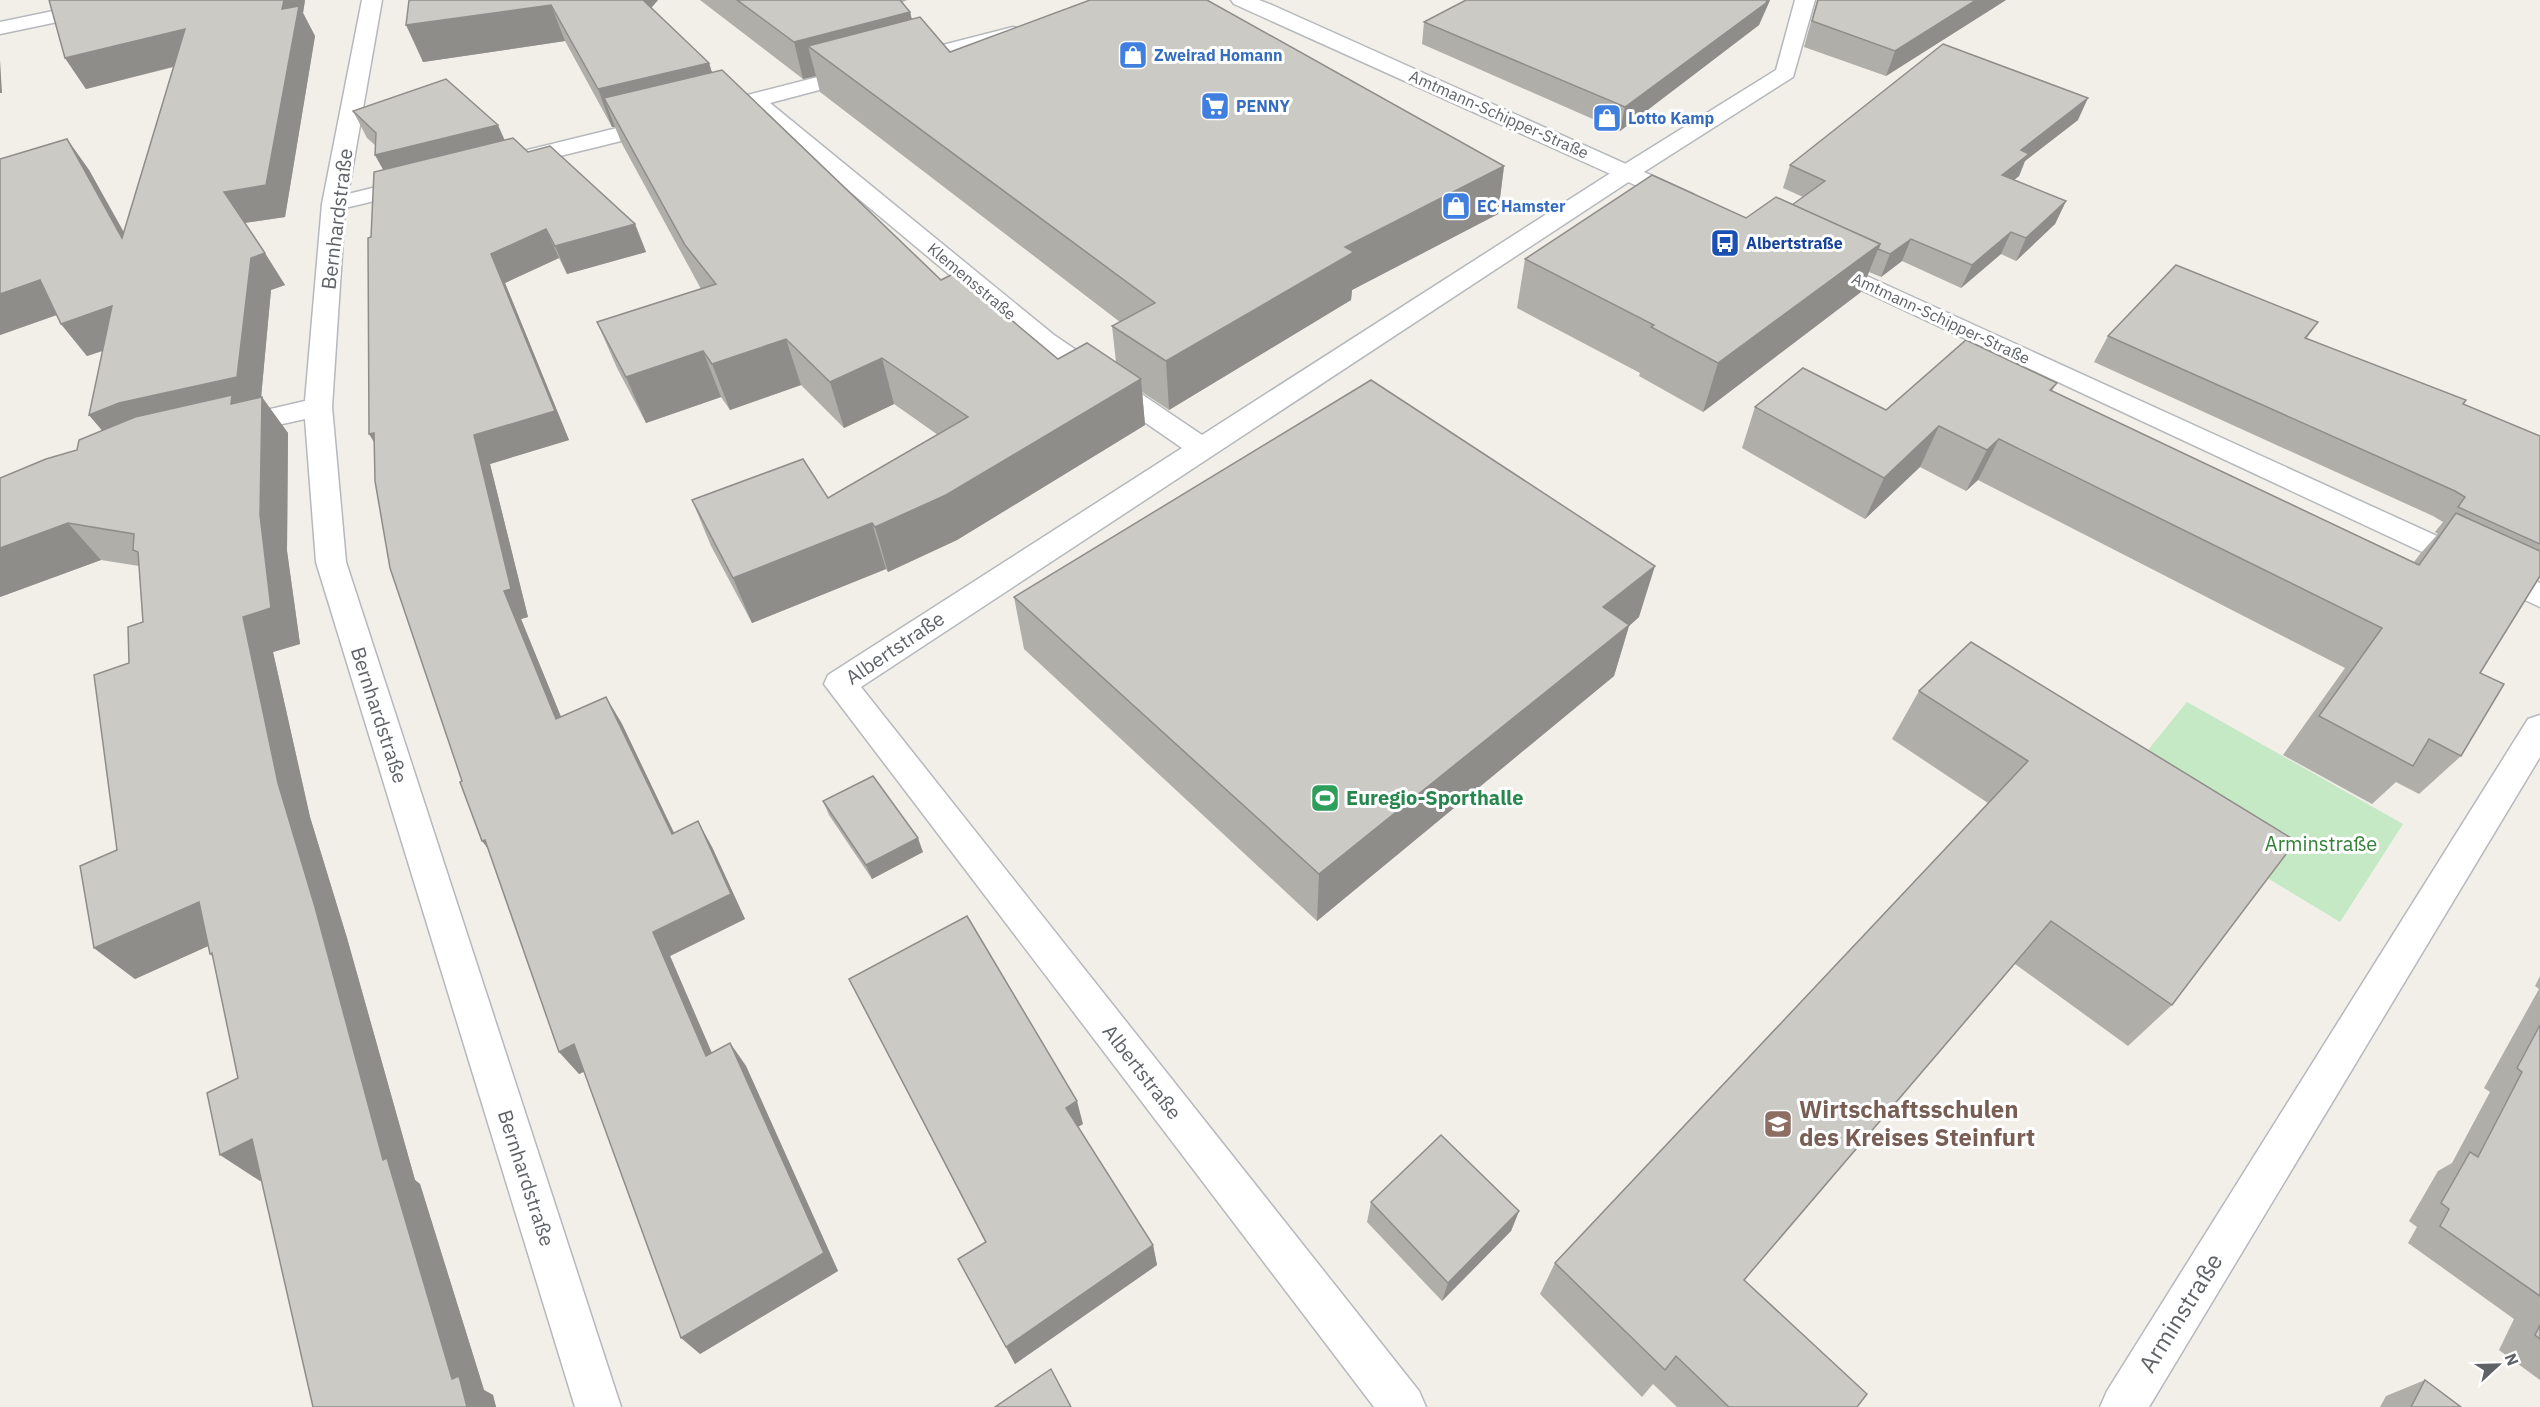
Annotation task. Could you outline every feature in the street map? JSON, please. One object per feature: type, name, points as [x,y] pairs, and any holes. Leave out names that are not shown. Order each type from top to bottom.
[{"type":"street","points":[[0,28],[134,0]]},
{"type":"street","name":"Bernhardstraße","points":[[372,0],[334,204],[318,407],[331,562],[598,1407]]},
{"type":"street","name":"Amtmann-Schipper-Straße","points":[[1241,0],[1702,207]]},
{"type":"street","name":"Albertstraße","points":[[1403,1407],[840,684],[1628,172],[1786,73],[1806,0]]},
{"type":"street","points":[[493,165],[755,101],[1033,28]]},
{"type":"street","name":"Klemensstraße","points":[[755,101],[1045,341],[1201,448]]},
{"type":"street","points":[[334,204],[437,179]]},
{"type":"street","name":"Amtmann-Schipper-Straße","points":[[1805,255],[2540,596]]},
{"type":"street","points":[[201,433],[318,407]]},
{"type":"street","name":"Arminstraße","points":[[2123,1407],[2540,728]]},
{"type":"green space","name":"Arminstraße","points":[[2187,702],[2403,824],[2340,922],[2118,787]]},
{"type":"building","points":[[49,0],[284,0],[282,9],[299,6],[266,185],[224,192],[265,253],[251,258],[237,377],[119,403],[89,415],[112,306],[61,324],[40,280],[0,294],[0,159],[67,139],[122,238],[185,29],[65,58]]},
{"type":"building","points":[[409,0],[643,0],[709,63],[598,89],[551,5],[406,25]]},
{"type":"building","points":[[737,0],[900,0],[910,12],[794,42]]},
{"type":"building","points":[[1090,0],[1207,0],[1504,166],[1345,247],[1354,252],[1166,361],[1112,326],[1155,303],[808,46],[920,17],[950,52]]},
{"type":"building","points":[[1466,0],[1767,0],[1625,107],[1424,22]]},
{"type":"building","points":[[1818,0],[1976,0],[1895,51],[1812,21]]},
{"type":"building","points":[[1943,44],[2088,98],[2021,150],[2029,154],[2002,175],[2066,201],[2026,238],[2011,232],[1972,265],[1911,239],[1890,254],[1878,249],[1880,244],[1792,205],[1825,181],[1790,165]]},
{"type":"building","points":[[722,70],[941,280],[955,273],[1058,359],[1087,343],[1141,379],[946,495],[875,527],[872,523],[733,578],[692,500],[803,459],[828,498],[968,417],[882,358],[830,382],[786,339],[712,364],[703,351],[626,377],[597,322],[716,284],[685,245],[604,98]]},
{"type":"building","points":[[446,79],[498,125],[375,155],[376,133],[353,111]]},
{"type":"building","points":[[513,138],[528,152],[550,146],[635,224],[555,246],[546,229],[491,254],[555,411],[474,435],[511,589],[504,591],[556,719],[606,697],[672,834],[698,821],[731,894],[653,932],[706,1056],[730,1043],[824,1253],[681,1338],[574,1044],[559,1052],[485,840],[482,841],[460,782],[462,781],[390,568],[375,481],[374,433],[369,434],[368,238],[371,237],[374,172]]},
{"type":"building","points":[[1652,175],[1746,218],[1776,197],[1880,244],[1718,363],[1651,327],[1654,325],[1525,259]]},
{"type":"building","points":[[2176,265],[2318,322],[2305,338],[2466,400],[2463,404],[2540,436],[2540,544],[2458,507],[2465,497],[2455,491],[2108,336]]},
{"type":"building","points":[[1966,340],[2057,383],[2050,390],[2419,565],[2456,513],[2540,551],[2540,576],[2480,673],[2504,684],[2461,756],[2429,739],[2413,766],[2319,716],[2382,628],[1999,439],[1987,450],[1939,426],[1884,478],[1755,407],[1803,368],[1886,410]]},
{"type":"building","name":"Euregio-Sporthalle","points":[[1371,380],[1655,566],[1603,607],[1629,625],[1319,874],[1014,597]]},
{"type":"building","points":[[232,395],[231,404],[262,397],[260,515],[271,608],[243,617],[278,783],[315,907],[383,1160],[387,1158],[452,1379],[459,1376],[467,1407],[313,1407],[252,1139],[220,1155],[207,1093],[238,1078],[199,902],[94,948],[80,866],[117,850],[94,675],[129,663],[128,627],[143,622],[138,552],[133,550],[134,534],[68,523],[0,548],[0,478],[46,459],[77,450],[79,440],[135,417]]},
{"type":"building","points":[[1971,642],[2296,841],[2172,1005],[2051,921],[1744,1280],[1867,1394],[1857,1407],[1729,1407],[1676,1356],[1665,1370],[1555,1263],[2028,761],[1919,691]]},
{"type":"building","points":[[873,776],[918,838],[866,865],[823,801]]},
{"type":"building","points":[[967,916],[1077,1101],[1066,1108],[1153,1245],[1006,1347],[958,1259],[986,1242],[849,979]]},
{"type":"building","points":[[2540,1025],[2540,1296],[2440,1226],[2449,1209],[2441,1203],[2470,1152],[2478,1157],[2522,1072],[2517,1068]]},
{"type":"building","points":[[1441,1135],[1519,1211],[1448,1283],[1371,1202]]},
{"type":"building","points":[[2540,1325],[2540,1339],[2535,1335]]},
{"type":"building","points":[[1051,1369],[1071,1407],[995,1407]]},
{"type":"building","points":[[2425,1380],[2461,1407],[2411,1407]]},
{"type":"place","name":"Zweirad Homann","points":[[1133,55]]},
{"type":"place","name":"PENNY","points":[[1215,106]]},
{"type":"place","name":"Lotto Kamp","points":[[1607,118]]},
{"type":"place","name":"EC Hamster","points":[[1456,206]]},
{"type":"place","name":"Albertstraße","points":[[1725,243]]},
{"type":"place","name":"Euregio-Sporthalle","points":[[1325,798]]},
{"type":"place","name":"Wirtschaftsschulen des Kreises Steinfurt","points":[[1778,1124]]}]
